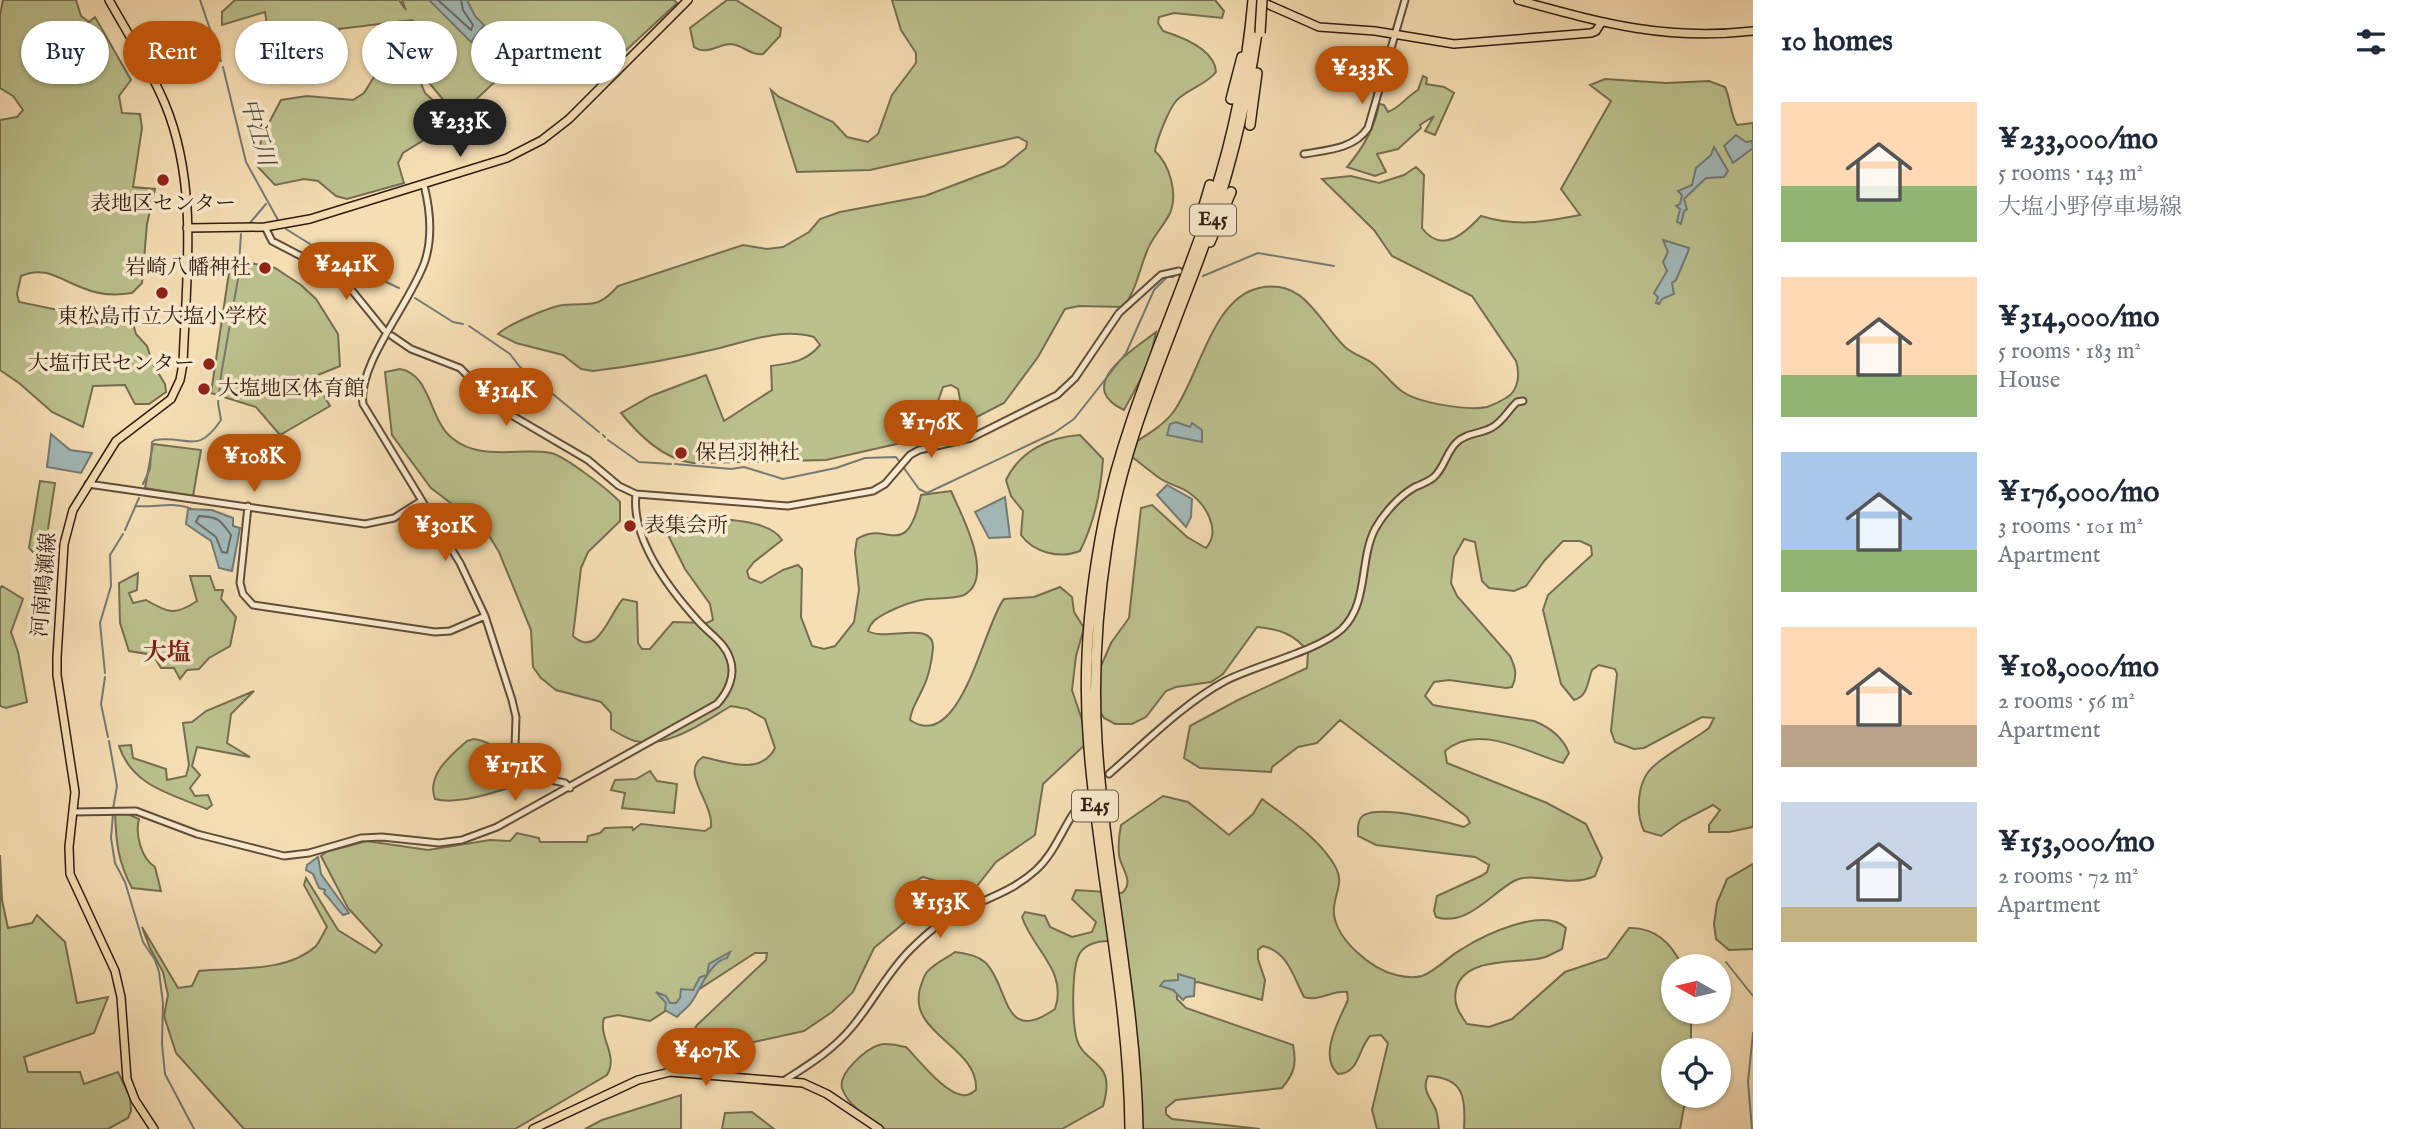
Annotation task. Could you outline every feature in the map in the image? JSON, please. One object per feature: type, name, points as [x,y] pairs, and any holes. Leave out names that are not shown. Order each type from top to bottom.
[{"type":"highway","name":"E45","points":[[1142,399],[1197,265],[1233,156],[1250,85],[1258,0]]},
{"type":"highway","name":"E45","points":[[1130,1129],[1124,1017],[1094,796],[1088,722],[1088,658],[1095,577],[1116,485],[1142,399],[1220,178],[1256,32]]},
{"type":"highway","points":[[1231,99],[1256,32]]},
{"type":"highway","points":[[1250,125],[1256,32]]},
{"type":"highway","points":[[1169,317],[1210,185]]},
{"type":"highway","points":[[1197,265],[1215,232],[1231,192]]},
{"type":"highway","name":"E45","points":[[1116,485],[1102,578],[1095,698],[1101,799],[1132,1016],[1138,1129]]},
{"type":"main road","name":"河南鳴瀬線","points":[[109,0],[152,76],[171,119],[183,163],[187,228],[180,380],[166,406],[116,441],[73,510],[64,544],[57,675],[74,782],[69,847],[70,874],[115,971],[121,997],[127,1079],[135,1100],[154,1129]]},
{"type":"main road","points":[[187,228],[265,227],[310,219],[507,158],[549,135],[581,108],[688,0]]},
{"type":"main road","points":[[1258,0],[1319,27],[1395,34],[1454,44],[1591,33],[1596,31],[1601,23]]},
{"type":"main road","points":[[1518,0],[1601,23],[1681,35],[1753,32]]},
{"type":"main road","points":[[533,1129],[638,1080],[660,1073],[691,1072],[785,1080],[813,1086],[879,1129]]},
{"type":"street","points":[[1304,154],[1346,146],[1365,133],[1371,122],[1405,0]]},
{"type":"street","points":[[424,185],[430,229],[424,263],[368,370],[362,397],[366,412],[460,563],[485,616],[512,700],[516,717],[515,748],[520,762],[536,777],[565,783],[570,788]]},
{"type":"street","points":[[265,227],[266,234],[272,241],[341,277],[384,330]]},
{"type":"street","points":[[392,336],[411,349],[460,368],[501,409],[588,460],[619,486],[636,494],[788,506],[873,491],[886,484],[905,460],[919,450],[971,438],[1056,395],[1075,378],[1119,313],[1161,275],[1180,271]]},
{"type":"street","points":[[1109,774],[1162,728],[1223,683],[1299,651],[1341,629],[1352,615],[1360,597],[1368,547],[1375,529],[1388,511],[1413,488],[1434,477],[1456,442],[1464,436],[1491,428],[1500,422],[1517,402],[1523,401]]},
{"type":"street","points":[[88,484],[377,523],[394,518],[421,501]]},
{"type":"street","points":[[73,812],[136,811],[197,834],[284,856],[309,853],[346,841],[372,837],[439,843],[462,840],[497,827],[570,788],[717,704],[732,677],[732,663],[725,648],[683,604],[641,538],[636,521],[636,494]]},
{"type":"street","points":[[248,506],[240,583],[243,594],[253,605],[435,632],[450,631],[485,616]]},
{"type":"street","points":[[785,1080],[824,1056],[844,1036],[892,970],[925,936],[956,914],[1003,895],[1037,870],[1050,854],[1070,815],[1088,796]]},
{"type":"green space","points":[[3,0],[76,0],[81,16],[88,21],[21,21],[21,84],[109,84],[109,42],[123,66],[123,84],[128,84],[119,96],[122,113],[140,114],[142,128],[133,187],[155,189],[147,224],[142,283],[132,293],[113,295],[95,292],[53,275],[38,272],[21,276],[17,294],[19,302],[102,319],[129,310],[136,334],[147,346],[153,364],[165,384],[166,392],[149,404],[135,404],[125,385],[93,386],[83,427],[52,412],[0,370],[0,120],[17,117],[23,110],[13,96],[0,88],[0,15]]},
{"type":"green space","points":[[235,0],[399,0],[406,10],[402,0],[674,0],[677,3],[626,50],[626,21],[471,21],[471,84],[492,84],[469,106],[450,108],[430,84],[457,84],[457,21],[362,21],[362,26],[348,28],[348,21],[266,21],[265,12],[222,25],[222,12]]},
{"type":"green space","points":[[727,0],[736,0],[781,28],[780,36],[763,54],[731,44],[708,50],[694,47],[690,28]]},
{"type":"green space","points":[[892,0],[1215,0],[1224,11],[1222,18],[1174,13],[1159,17],[1158,23],[1163,31],[1204,51],[1214,64],[1216,72],[1176,101],[1163,125],[1155,151],[1165,164],[1171,180],[1172,205],[1170,213],[1149,246],[1124,307],[1079,306],[1065,309],[1038,357],[1004,403],[969,421],[963,415],[958,389],[951,385],[943,387],[930,424],[920,434],[901,443],[826,460],[682,461],[653,445],[621,413],[651,396],[706,375],[724,421],[772,390],[771,366],[798,361],[815,351],[820,345],[814,337],[778,334],[672,358],[593,371],[581,369],[563,355],[516,343],[498,334],[519,321],[549,309],[599,302],[618,286],[743,245],[767,249],[783,247],[809,232],[820,219],[840,212],[925,196],[1004,166],[1026,148],[1027,142],[1018,137],[870,170],[797,172],[771,90],[779,97],[833,122],[847,137],[868,142],[878,134],[892,95],[916,63],[916,53],[901,30]]},
{"type":"green space","points":[[1423,76],[1427,78],[1426,84],[1444,87],[1454,93],[1435,135],[1425,131],[1434,116],[1420,125],[1421,128],[1398,149],[1377,154],[1386,172],[1375,176],[1347,167],[1367,137],[1379,104],[1384,105],[1388,112],[1396,107],[1418,90]]},
{"type":"green space","points":[[1605,79],[1666,83],[1709,81],[1725,87],[1737,125],[1753,123],[1753,827],[1729,832],[1709,832],[1709,825],[1720,810],[1713,805],[1682,821],[1661,836],[1644,831],[1639,815],[1639,796],[1644,779],[1655,765],[1709,728],[1714,718],[1702,717],[1644,748],[1634,749],[1615,742],[1611,731],[1617,674],[1615,669],[1599,665],[1592,670],[1585,692],[1574,700],[1561,684],[1543,610],[1548,595],[1592,555],[1591,546],[1580,541],[1563,541],[1526,586],[1514,591],[1489,588],[1482,581],[1475,542],[1464,539],[1454,557],[1451,583],[1457,596],[1510,656],[1515,679],[1512,687],[1506,688],[1449,680],[1434,682],[1425,696],[1433,705],[1534,721],[1555,734],[1569,753],[1563,763],[1503,742],[1472,739],[1445,751],[1447,763],[1547,803],[1586,824],[1602,858],[1595,876],[1573,881],[1522,878],[1468,913],[1447,919],[1436,917],[1434,911],[1437,896],[1481,876],[1487,872],[1489,865],[1475,857],[1376,845],[1358,836],[1359,822],[1364,815],[1385,812],[1414,815],[1464,827],[1470,823],[1467,817],[1340,720],[1317,743],[1298,747],[1272,767],[1271,772],[1200,768],[1184,758],[1190,726],[1307,668],[1308,652],[1292,637],[1272,629],[1257,627],[1223,674],[1211,682],[1166,691],[1146,717],[1132,724],[1115,724],[1104,718],[1096,705],[1098,673],[1111,643],[1129,618],[1141,508],[1152,505],[1187,537],[1206,548],[1212,533],[1209,517],[1194,497],[1162,479],[1123,450],[1169,417],[1183,396],[1218,322],[1229,307],[1243,295],[1259,288],[1288,289],[1299,295],[1345,347],[1372,363],[1410,396],[1443,405],[1478,408],[1492,405],[1510,395],[1517,381],[1516,361],[1472,296],[1392,256],[1374,230],[1322,179],[1351,176],[1379,183],[1404,175],[1416,167],[1424,175],[1422,228],[1437,240],[1445,241],[1461,234],[1481,216],[1531,222],[1580,215],[1561,189],[1611,101],[1590,85]]},
{"type":"green space","points":[[370,84],[421,84],[425,93],[435,102],[446,126],[403,153],[398,163],[404,183],[347,199],[336,196],[318,181],[304,179],[275,185],[256,165],[262,136],[281,100],[307,96],[353,100],[364,93]]},
{"type":"green space","points":[[231,259],[275,268],[301,285],[316,299],[338,334],[340,366],[313,377],[330,406],[280,435],[256,407],[211,393]]},
{"type":"green space","points":[[1156,332],[1149,364],[1124,410],[1110,400],[1104,390],[1106,380],[1122,358]]},
{"type":"green space","points":[[400,369],[418,379],[444,430],[463,445],[487,452],[551,453],[576,467],[620,502],[620,521],[588,552],[581,568],[573,636],[582,642],[589,642],[602,632],[623,599],[637,602],[638,643],[642,649],[650,649],[673,622],[707,623],[713,620],[710,604],[685,569],[666,531],[679,518],[735,520],[775,532],[782,540],[754,562],[747,571],[749,578],[761,583],[798,565],[802,569],[801,617],[812,646],[824,649],[835,646],[854,622],[859,590],[855,552],[857,539],[868,534],[902,534],[909,528],[915,516],[921,495],[951,491],[968,530],[977,561],[977,575],[973,587],[964,595],[922,600],[901,606],[877,618],[868,631],[876,634],[917,633],[931,639],[933,648],[929,670],[910,720],[928,726],[943,719],[957,703],[969,682],[1004,599],[1034,597],[1060,587],[1072,597],[1074,612],[1084,628],[1076,656],[1072,690],[1089,741],[1043,784],[1035,835],[996,862],[973,891],[923,877],[918,880],[911,889],[910,918],[874,948],[853,992],[832,1012],[804,1031],[745,1044],[691,1046],[687,1042],[697,1025],[766,960],[767,953],[755,953],[650,1021],[618,1015],[604,1018],[604,1033],[611,1060],[607,1075],[515,1129],[244,1129],[176,1053],[164,1016],[168,995],[163,972],[142,927],[178,988],[192,986],[199,971],[260,967],[291,961],[316,946],[327,927],[304,885],[306,878],[338,930],[375,953],[382,945],[348,908],[321,856],[326,852],[367,841],[428,850],[490,840],[510,841],[517,833],[539,838],[540,842],[587,842],[588,836],[600,833],[605,828],[632,827],[633,830],[641,824],[705,831],[711,827],[711,818],[696,779],[697,763],[703,757],[733,764],[752,764],[769,757],[775,748],[765,719],[747,709],[731,706],[673,737],[660,741],[635,741],[611,729],[611,713],[601,702],[556,690],[541,678],[533,667],[531,630],[499,552],[485,529],[431,488],[392,435],[385,372]]},
{"type":"green space","points":[[1080,435],[1103,459],[1099,495],[1080,551],[1048,553],[1033,546],[1021,535],[1023,511],[1011,496],[1006,480],[1019,461],[1037,447],[1057,439]]},
{"type":"green space","points":[[153,444],[201,450],[193,496],[145,488]]},
{"type":"green space","points":[[40,481],[55,483],[44,555],[35,554],[29,548]]},
{"type":"green space","points":[[138,573],[137,590],[129,593],[133,603],[146,600],[172,611],[183,609],[197,601],[190,576],[210,576],[215,590],[223,590],[221,599],[236,617],[230,646],[209,658],[199,669],[187,670],[180,679],[174,668],[161,668],[153,655],[129,651],[120,623],[119,583]]},
{"type":"green space","points":[[2,586],[23,599],[11,632],[18,652],[27,702],[6,708],[0,706]]},
{"type":"green space","points":[[254,691],[231,714],[227,743],[250,757],[197,747],[192,766],[200,775],[190,788],[195,796],[208,795],[212,805],[207,809],[154,787],[133,771],[125,760],[119,746],[131,745],[133,758],[166,769],[167,780],[186,776],[189,765],[183,723],[192,722],[206,711]]},
{"type":"green space","points":[[474,739],[498,749],[529,781],[469,798],[445,801],[435,799],[434,782],[442,766],[467,741]]},
{"type":"green space","points":[[650,771],[657,781],[677,784],[674,813],[622,808],[625,793],[611,790],[615,780],[636,779]]},
{"type":"green space","points":[[1163,796],[1188,802],[1229,835],[1253,814],[1262,799],[1313,838],[1330,857],[1339,880],[1334,914],[1341,934],[1366,960],[1396,975],[1422,976],[1472,943],[1514,925],[1544,920],[1556,922],[1566,928],[1562,949],[1550,956],[1480,967],[1461,979],[1455,1000],[1467,1024],[1489,1027],[1512,1019],[1565,972],[1607,958],[1629,928],[1655,934],[1668,944],[1675,954],[1661,954],[1661,1024],[1691,1024],[1691,1038],[1661,1038],[1661,1108],[1684,1108],[1680,1129],[1464,1129],[1463,1099],[1456,1085],[1428,1076],[1426,1090],[1436,1110],[1439,1129],[1377,1129],[1372,1110],[1388,1043],[1381,1035],[1370,1036],[1350,1070],[1338,1074],[1332,1066],[1330,1048],[1348,1000],[1347,992],[1315,998],[1304,997],[1284,959],[1263,946],[1258,950],[1265,980],[1262,1000],[1198,982],[1189,983],[1177,993],[1177,999],[1186,1008],[1293,1045],[1294,1068],[1289,1078],[1282,1088],[1176,1100],[1166,1108],[1166,1114],[1172,1119],[1260,1129],[1128,1129],[1119,965],[1109,941],[1093,943],[1080,953],[1075,970],[1073,995],[1075,1032],[1079,1045],[1106,1077],[1103,1106],[1062,1129],[885,1129],[854,1106],[842,1088],[844,1076],[861,1056],[882,1044],[906,1047],[934,1077],[959,1094],[966,1095],[976,1090],[974,1075],[966,1062],[932,1028],[923,1016],[919,1002],[921,985],[926,974],[955,952],[972,955],[986,963],[1016,1017],[1025,1021],[1038,1019],[1055,1009],[1057,983],[1048,961],[1022,917],[1025,912],[1045,916],[1050,927],[1072,937],[1092,932],[1096,922],[1072,899],[1076,890],[1122,893],[1126,888],[1127,879],[1119,855],[1121,825]]},
{"type":"green space","points":[[123,812],[139,819],[140,845],[146,858],[155,867],[161,891],[132,888],[127,879],[119,852],[115,823],[115,813]]},
{"type":"green space","points":[[0,855],[2,900],[8,928],[32,923],[37,915],[65,942],[77,1003],[108,997],[94,1033],[24,1057],[28,1072],[80,1072],[84,1084],[118,1072],[130,1097],[131,1111],[128,1118],[108,1129],[0,1129]]},
{"type":"green space","points":[[1753,864],[1753,949],[1729,950],[1716,939],[1714,924],[1717,903],[1727,879]]},
{"type":"green space","points":[[681,1095],[681,1129],[585,1129],[602,1120]]},
{"type":"green space","points":[[752,1112],[774,1129],[722,1129],[725,1113]]},
{"type":"water","points":[[429,0],[467,0],[480,21],[471,21],[471,42],[457,28],[457,21],[450,21]]},
{"type":"water","points":[[1736,135],[1746,142],[1752,141],[1753,148],[1733,163],[1724,146]]},
{"type":"water","points":[[1714,147],[1728,171],[1724,177],[1706,178],[1684,199],[1687,209],[1681,224],[1677,222],[1680,209],[1676,206],[1680,204],[1682,195],[1678,191],[1692,185],[1696,168],[1711,155]]},
{"type":"water","points":[[1663,240],[1689,248],[1676,280],[1672,283],[1674,294],[1662,299],[1659,304],[1656,303],[1658,297],[1654,293],[1667,271],[1663,262],[1668,252]]},
{"type":"water","points":[[1176,422],[1190,427],[1192,423],[1202,430],[1202,442],[1167,435],[1170,424]]},
{"type":"water","points":[[51,434],[70,450],[92,453],[81,473],[47,467]]},
{"type":"water","points":[[1167,485],[1192,499],[1191,517],[1186,527],[1157,495]]},
{"type":"water","points":[[1005,497],[1010,537],[989,538],[975,512]]},
{"type":"water","points":[[188,509],[212,510],[233,518],[233,526],[240,528],[232,571],[219,568],[211,541],[186,524]]},
{"type":"water","points":[[318,857],[321,874],[349,913],[343,915],[324,893],[325,890],[319,888],[313,874],[306,870],[307,865]]},
{"type":"water","points":[[730,952],[727,958],[711,969],[691,1003],[677,1017],[665,1010],[666,1003],[656,992],[666,996],[670,1003],[676,1003],[681,989],[693,990],[700,977],[707,975],[709,964]]},
{"type":"water","points":[[1178,974],[1195,979],[1194,996],[1183,1000],[1173,990],[1160,986],[1164,981],[1178,980]]},
{"type":"waterway","name":"中江川","points":[[200,0],[207,21]]},
{"type":"waterway","name":"中江川","points":[[223,67],[246,162],[278,220]]},
{"type":"waterway","points":[[249,224],[266,204]]},
{"type":"waterway","points":[[286,229],[321,251]]},
{"type":"waterway","points":[[143,484],[150,469],[152,442],[166,439],[198,441],[213,431],[221,420],[218,403],[221,375],[238,279],[241,234]]},
{"type":"waterway","points":[[1203,276],[1258,253],[1334,266]]},
{"type":"waterway","points":[[328,255],[399,288]]},
{"type":"waterway","points":[[675,464],[731,469],[744,467],[783,479],[836,468],[865,458],[896,457],[919,489],[927,493],[1054,433],[1074,419],[1126,353],[1154,290],[1167,277],[1173,277]]},
{"type":"waterway","points":[[415,298],[453,322],[463,324]]},
{"type":"waterway","points":[[469,326],[510,354],[520,367],[599,432]]},
{"type":"waterway","points":[[608,440],[639,462],[671,464]]},
{"type":"waterway","points":[[125,530],[139,498]]},
{"type":"waterway","points":[[135,506],[172,505],[192,509]]},
{"type":"waterway","points":[[105,673],[100,623],[111,586],[110,555],[123,534]]},
{"type":"waterway","points":[[105,677],[101,704],[108,737]]},
{"type":"waterway","points":[[109,741],[117,786],[113,809]]},
{"type":"waterway","points":[[113,814],[111,838],[115,863],[125,882],[143,942],[155,960],[159,972],[163,1003],[162,1044],[165,1074],[194,1129]]},
{"type":"waterway","points":[[1731,968],[1753,996]]},
{"type":"waterway","points":[[1752,1129],[1748,1082],[1753,1033]]},
{"type":"place","name":"表地区センター","points":[[163,180]]},
{"type":"place","name":"岩崎八幡神社","points":[[265,268]]},
{"type":"place","name":"東松島市立大塩小学校","points":[[162,293]]},
{"type":"place","name":"大塩市民センター","points":[[209,364]]},
{"type":"place","name":"大塩地区体育館","points":[[204,389]]},
{"type":"place","name":"保呂羽神社","points":[[681,453]]},
{"type":"place","name":"表集会所","points":[[630,526]]},
{"type":"district","name":"大塩","points":[[167,653]]}]
